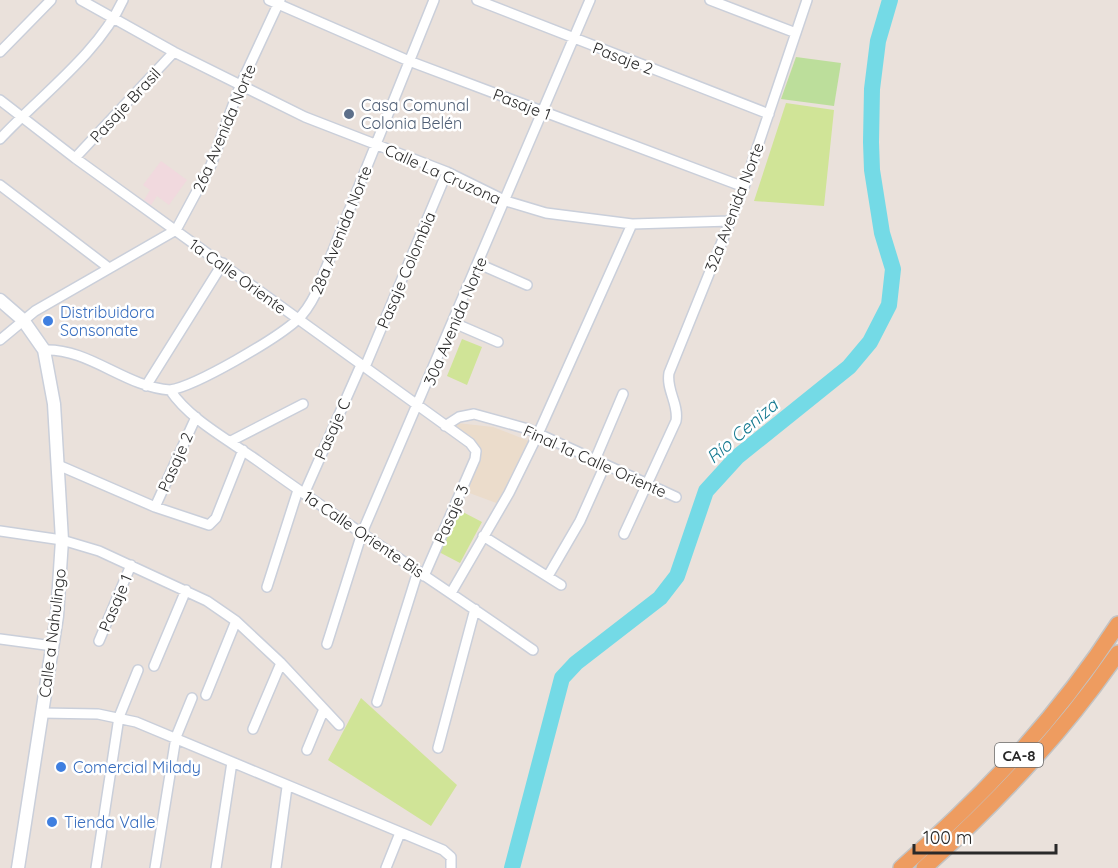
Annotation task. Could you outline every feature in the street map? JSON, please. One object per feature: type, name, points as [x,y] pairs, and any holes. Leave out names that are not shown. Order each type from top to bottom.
[{"type":"highway","name":"CA-8","points":[[901,868],[953,822],[1028,746],[1094,662],[1118,624]]},
{"type":"highway","name":"CA-8","points":[[924,868],[1018,778],[1076,711],[1118,653]]},
{"type":"street","points":[[0,52],[51,0]]},
{"type":"street","name":"Calle La Cruzona","points":[[81,0],[174,52],[305,117],[447,172],[506,201],[546,213],[632,224],[730,221]]},
{"type":"street","points":[[0,139],[98,40],[115,18],[123,0]]},
{"type":"street","name":"28a Avenida Norte","points":[[170,390],[195,383],[298,320],[316,293],[434,0]]},
{"type":"street","name":"Pasaje 2","points":[[477,0],[574,40],[769,114]]},
{"type":"street","name":"30a Avenida Norte","points":[[327,644],[362,533],[454,323],[590,0]]},
{"type":"street","points":[[710,0],[796,33]]},
{"type":"street","name":"32a Avenida Norte","points":[[647,484],[677,413],[669,389],[669,373],[744,187],[807,0]]},
{"type":"street","name":"Pasaje 1","points":[[276,1],[409,61],[744,187]]},
{"type":"street","name":"26a Avenida Norte","points":[[0,340],[27,325],[109,268],[176,230],[186,216],[212,165],[240,86],[276,1]]},
{"type":"street","name":"Pasaje Brasil","points":[[75,158],[174,52]]},
{"type":"street","name":"1a Calle Oriente","points":[[0,100],[75,158],[470,443],[476,451]]},
{"type":"street","name":"Pasaje Colombia","points":[[363,366],[447,172]]},
{"type":"street","points":[[0,185],[109,268]]},
{"type":"street","points":[[451,593],[538,434],[632,224]]},
{"type":"street","points":[[146,386],[223,263]]},
{"type":"street","points":[[479,264],[527,285]]},
{"type":"street","points":[[0,288],[1,300]]},
{"type":"street","name":"Calle a Nahulingo","points":[[1,300],[27,325],[44,350],[54,404],[62,540],[60,591],[53,645],[18,868]]},
{"type":"street","points":[[454,323],[498,342]]},
{"type":"street","points":[[44,350],[66,351],[146,386],[170,390]]},
{"type":"street","name":"Pasaje C","points":[[267,587],[301,492],[363,366]]},
{"type":"street","name":"1a Calle Oriente Bis","points":[[170,390],[178,402],[196,417],[301,492],[533,650]]},
{"type":"street","points":[[595,460],[623,394]]},
{"type":"street","points":[[231,441],[303,405]]},
{"type":"street","name":"Final 1a Calle Oriente","points":[[445,426],[459,417],[474,414],[538,434],[676,497]]},
{"type":"street","name":"Pasaje 2","points":[[155,507],[196,417]]},
{"type":"street","points":[[58,465],[155,507],[209,525],[216,518],[243,450]]},
{"type":"street","name":"Pasaje 3","points":[[377,702],[421,573],[475,459],[476,451]]},
{"type":"street","points":[[548,576],[580,521],[605,465]]},
{"type":"street","points":[[624,534],[647,484]]},
{"type":"street","points":[[0,531],[62,540],[99,551],[186,590],[236,621],[339,725]]},
{"type":"street","points":[[483,536],[561,585]]},
{"type":"street","name":"Pasaje 1","points":[[99,641],[131,565]]},
{"type":"street","points":[[154,666],[186,590]]},
{"type":"street","points":[[438,748],[475,609]]},
{"type":"street","points":[[206,695],[236,621]]},
{"type":"street","points":[[0,639],[53,645]]},
{"type":"street","points":[[254,729],[280,663]]},
{"type":"street","points":[[96,868],[119,717],[138,670]]},
{"type":"street","points":[[155,868],[176,737],[192,698]]},
{"type":"street","points":[[307,750],[324,710]]},
{"type":"street","points":[[41,712],[119,717],[176,737],[287,787],[443,850],[451,857],[451,868]]},
{"type":"street","points":[[216,868],[232,762]]},
{"type":"street","points":[[276,868],[287,787]]},
{"type":"street","points":[[386,868],[400,833]]},
{"type":"shaded area","points":[[161,161],[187,180],[169,205],[157,196],[151,205],[144,200],[150,190],[143,185]]},
{"type":"shaded area","points":[[457,423],[493,427],[529,441],[499,504],[464,491],[481,450],[478,445],[451,426]]},
{"type":"green space","points":[[796,57],[841,63],[834,106],[781,99]]},
{"type":"green space","points":[[786,103],[834,110],[824,206],[754,201]]},
{"type":"green space","points":[[462,339],[482,347],[467,385],[447,376]]},
{"type":"green space","points":[[459,510],[482,522],[460,563],[437,551]]},
{"type":"green space","points":[[361,698],[457,785],[431,826],[328,760]]},
{"type":"waterway","name":"Río Ceniza","points":[[512,868],[562,678],[576,663],[660,598],[677,576],[706,491],[737,457],[849,367],[870,342],[889,305],[893,269],[882,233],[872,170],[871,142],[872,89],[878,41],[890,0]]},
{"type":"place","name":"Casa Comunal Colonia Belén","points":[[349,114]]},
{"type":"place","name":"Distribuidora Sonsonate","points":[[48,321]]},
{"type":"place","name":"Comercial Milady","points":[[61,767]]},
{"type":"place","name":"Tienda Valle","points":[[52,822]]}]
